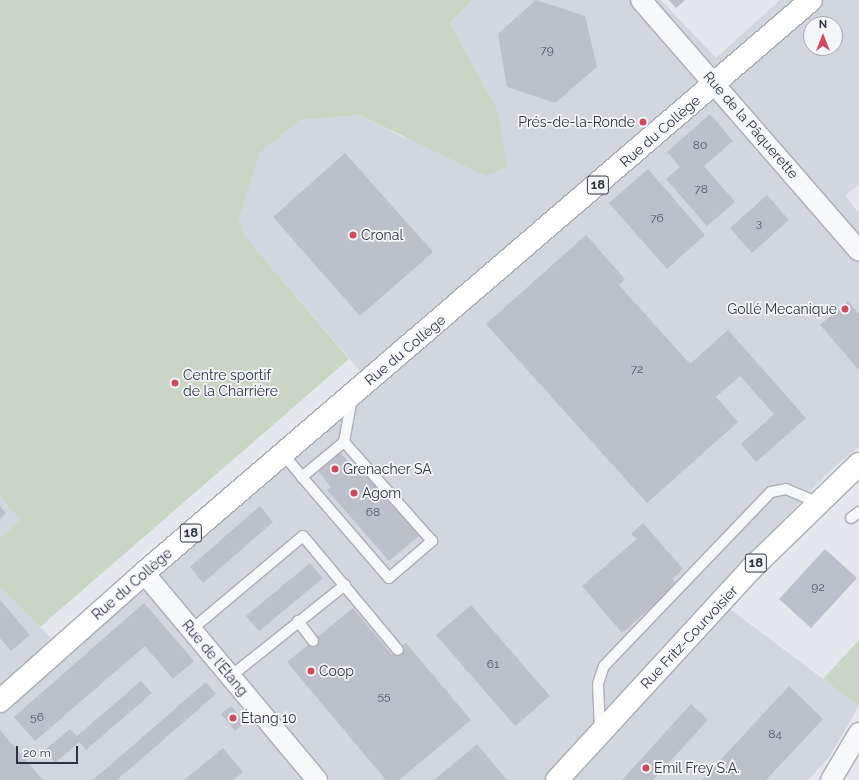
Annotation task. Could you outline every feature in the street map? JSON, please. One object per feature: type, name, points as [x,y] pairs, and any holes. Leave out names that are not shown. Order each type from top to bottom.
[{"type":"main road","name":"Rue du Collège","points":[[0,702],[144,573],[811,0]]},
{"type":"main road","name":"Rue Fritz-Courvoisier","points":[[557,780],[817,502],[859,464]]},
{"type":"street","name":"Rue de la Pâquerette","points":[[641,0],[715,83],[859,251]]},
{"type":"street","name":"Rue de l'Etang","points":[[144,573],[317,780]]},
{"type":"street","points":[[831,780],[859,734]]},
{"type":"lane","points":[[302,477],[344,442],[353,394]]},
{"type":"lane","points":[[283,454],[390,578],[432,541],[344,442]]},
{"type":"lane","points":[[600,734],[598,684],[604,666],[770,492],[786,489],[817,502]]},
{"type":"lane","points":[[192,630],[303,536],[398,650]]},
{"type":"lane","points":[[231,676],[344,585]]},
{"type":"lane","points":[[298,621],[313,640]]},
{"type":"shaded area","points":[[473,0],[661,0],[716,58],[780,0],[859,0],[859,184],[845,196],[859,213],[859,447],[833,468],[711,595],[859,706],[829,757],[808,780],[0,780],[0,587],[53,640],[360,371],[245,236],[239,219],[260,153],[300,120],[359,115],[404,138],[497,109],[450,23]]},
{"type":"shaded area","points":[[0,497],[20,520],[0,538]]},
{"type":"green space","points":[[0,0],[473,0],[450,23],[497,109],[507,167],[486,176],[359,115],[300,120],[260,153],[239,219],[245,236],[349,359],[40,627],[0,587],[0,538],[20,520],[0,497]]},
{"type":"green space","points":[[859,640],[859,706],[823,679]]},
{"type":"building","points":[[536,0],[585,16],[597,67],[555,103],[507,87],[498,34]]},
{"type":"building","points":[[669,0],[685,0],[676,8]]},
{"type":"building","points":[[710,114],[733,141],[704,166],[735,202],[707,226],[666,179],[680,167],[667,152]]},
{"type":"building","name":"Cronal","points":[[345,153],[433,252],[360,316],[273,217]]},
{"type":"building","points":[[648,169],[705,235],[667,269],[609,203]]},
{"type":"building","points":[[767,195],[789,220],[752,253],[730,228]]},
{"type":"building","points":[[586,235],[625,279],[619,285],[690,364],[728,330],[806,418],[756,462],[741,444],[774,414],[740,376],[716,397],[738,422],[647,503],[486,324]]},
{"type":"building","points":[[848,301],[859,314],[859,370],[820,325]]},
{"type":"building","points":[[340,452],[353,467],[356,464],[419,536],[389,561],[327,490],[331,487],[318,471]]},
{"type":"building","points":[[0,506],[6,513],[0,519]]},
{"type":"building","points":[[260,506],[273,522],[203,583],[190,567]]},
{"type":"building","points":[[643,523],[683,569],[672,579],[677,585],[622,633],[582,586],[637,539],[631,534]]},
{"type":"building","points":[[825,549],[857,578],[811,628],[779,599]]},
{"type":"building","points":[[310,563],[323,578],[259,631],[246,616]]},
{"type":"building","points":[[0,600],[30,635],[11,651],[0,638]]},
{"type":"building","points":[[144,603],[194,661],[173,679],[145,646],[35,741],[14,717]]},
{"type":"building","points":[[471,605],[550,696],[515,726],[436,635]]},
{"type":"building","points":[[353,608],[392,655],[406,643],[471,720],[399,780],[386,780],[287,662]]},
{"type":"building","points":[[141,681],[152,693],[86,750],[79,742],[55,763],[45,750],[70,729],[77,736]]},
{"type":"building","points":[[206,682],[216,694],[117,780],[93,780]]},
{"type":"building","points":[[789,686],[823,719],[766,780],[702,780]]},
{"type":"building","points":[[691,704],[708,720],[653,780],[622,780]]},
{"type":"building","name":"Étang 10","points":[[231,706],[245,723],[235,731],[221,714]]},
{"type":"building","points":[[0,730],[43,780],[0,780]]},
{"type":"building","points":[[477,744],[507,780],[434,780]]},
{"type":"building","points":[[223,748],[243,772],[233,780],[184,780]]},
{"type":"place","name":"Prés-de-la-Ronde","points":[[643,122]]},
{"type":"place","name":"Cronal","points":[[353,235]]},
{"type":"place","name":"Gollé Mecanique","points":[[845,309]]},
{"type":"place","name":"Centre sportif de la Charrière","points":[[175,383]]},
{"type":"place","name":"Grenacher SA","points":[[335,469]]},
{"type":"place","name":"Agom","points":[[354,493]]},
{"type":"place","name":"Coop","points":[[311,671]]},
{"type":"place","name":"Étang 10","points":[[233,718]]},
{"type":"place","name":"Emil Frey S.A.","points":[[646,768]]}]
